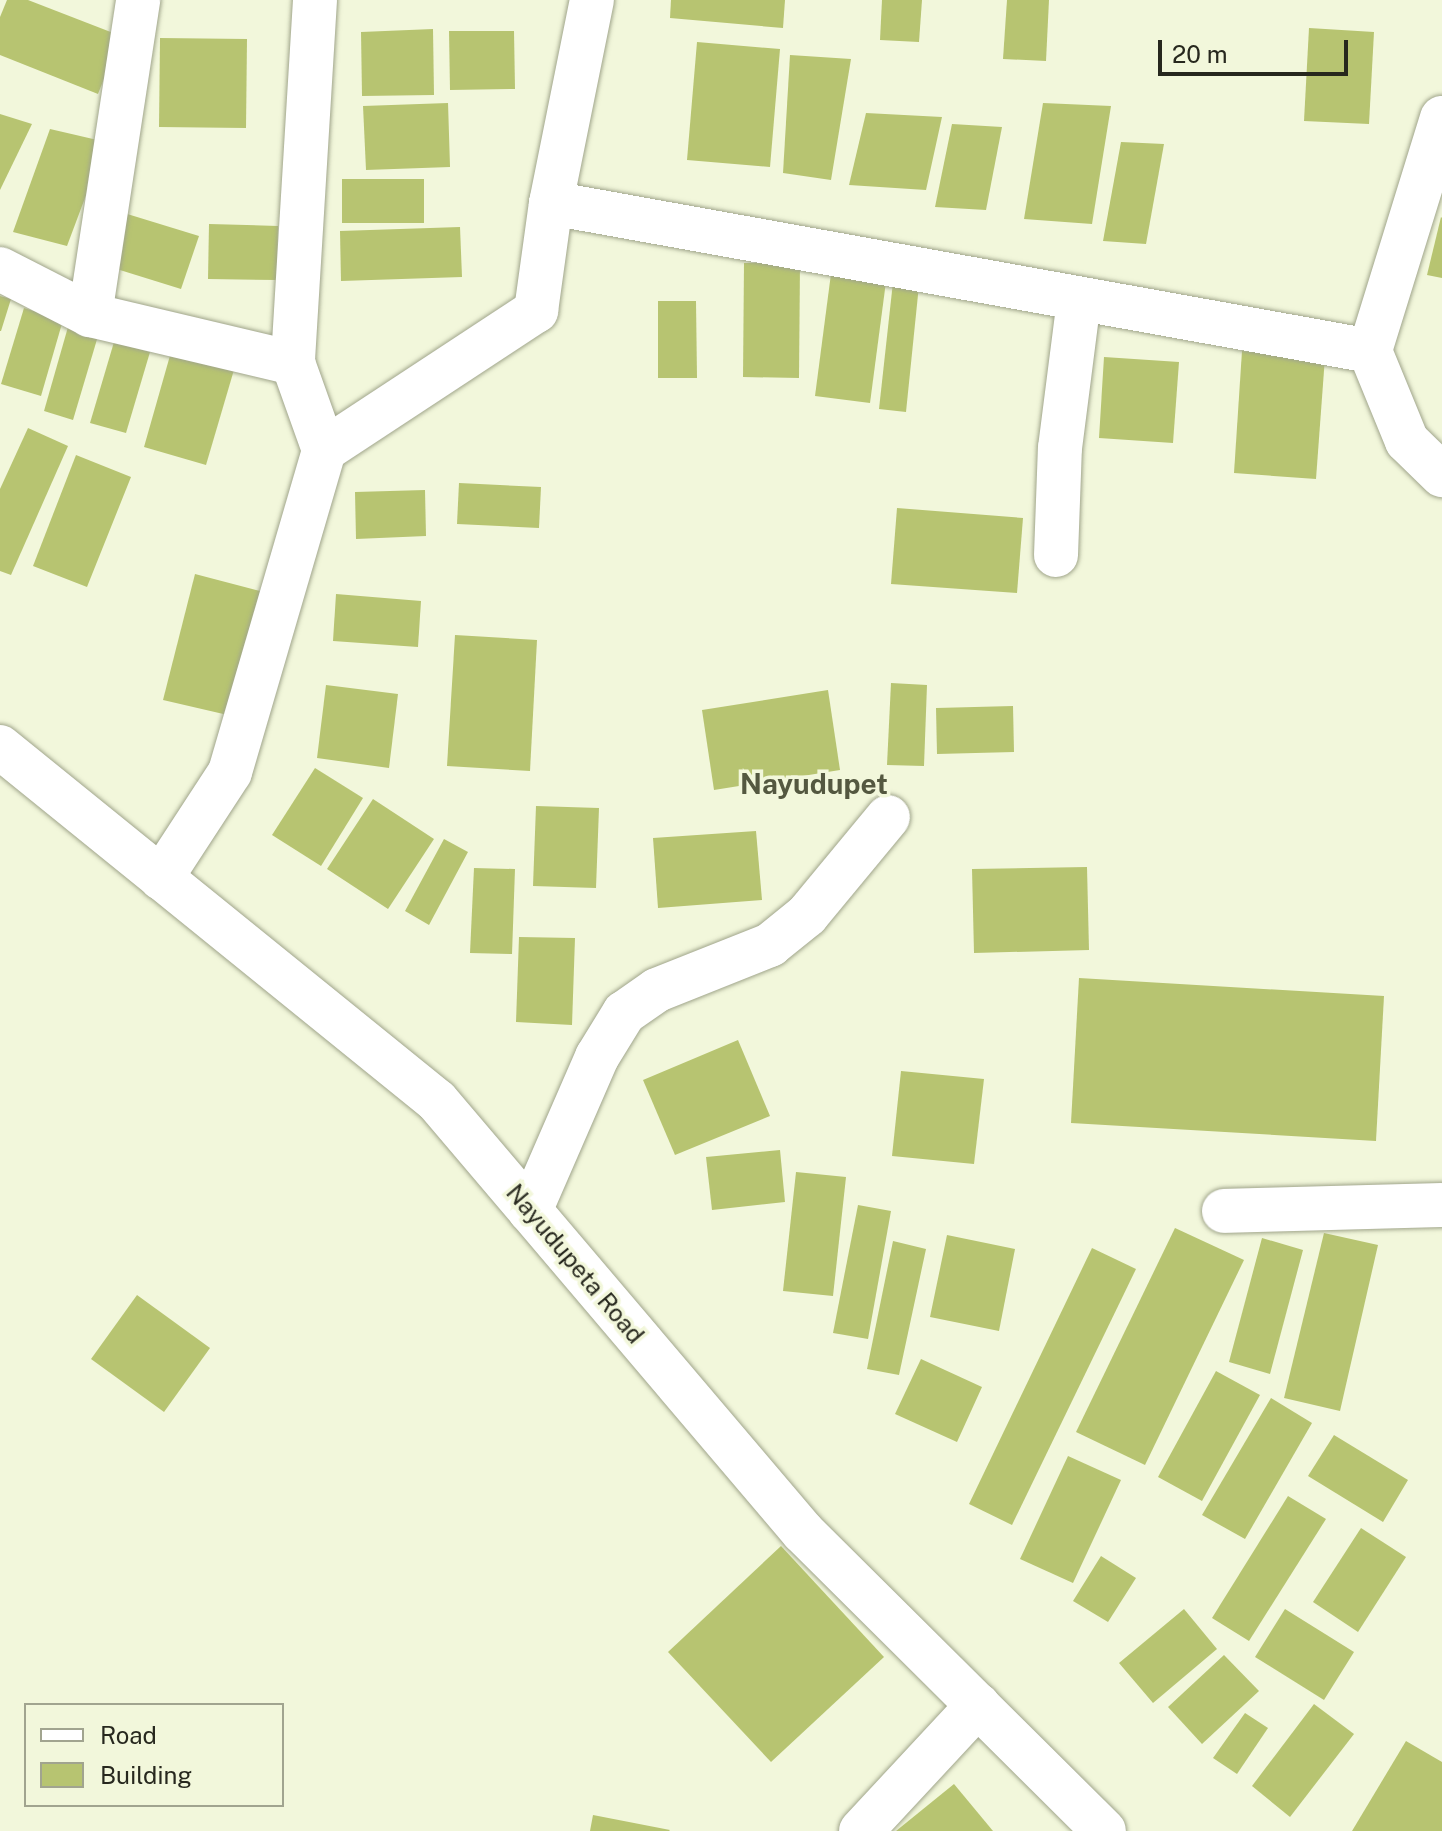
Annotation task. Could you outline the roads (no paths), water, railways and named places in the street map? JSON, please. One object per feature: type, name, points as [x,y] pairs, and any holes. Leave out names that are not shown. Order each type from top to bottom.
[{"type":"street","points":[[90,315],[138,0]]},
{"type":"street","points":[[161,878],[230,772],[324,450],[293,363],[315,0]]},
{"type":"street","points":[[324,450],[536,311],[551,203],[592,0]]},
{"type":"street","points":[[1442,118],[1435,167],[1370,351],[1407,441],[1442,475]]},
{"type":"street","points":[[551,203],[1370,351]]},
{"type":"street","points":[[0,269],[90,315],[293,363]]},
{"type":"street","points":[[1056,555],[1061,435],[1079,299]]},
{"type":"street","name":"Nayudupeta Road","points":[[0,747],[437,1101],[803,1532],[1104,1831]]},
{"type":"street","points":[[530,1211],[597,1057],[624,1013],[657,990],[770,945],[807,915],[888,817]]},
{"type":"street","points":[[1224,1211],[1442,1205]]},
{"type":"street","points":[[861,1831],[978,1705]]},
{"type":"district","name":"Nayudupet","points":[[814,784]]}]
